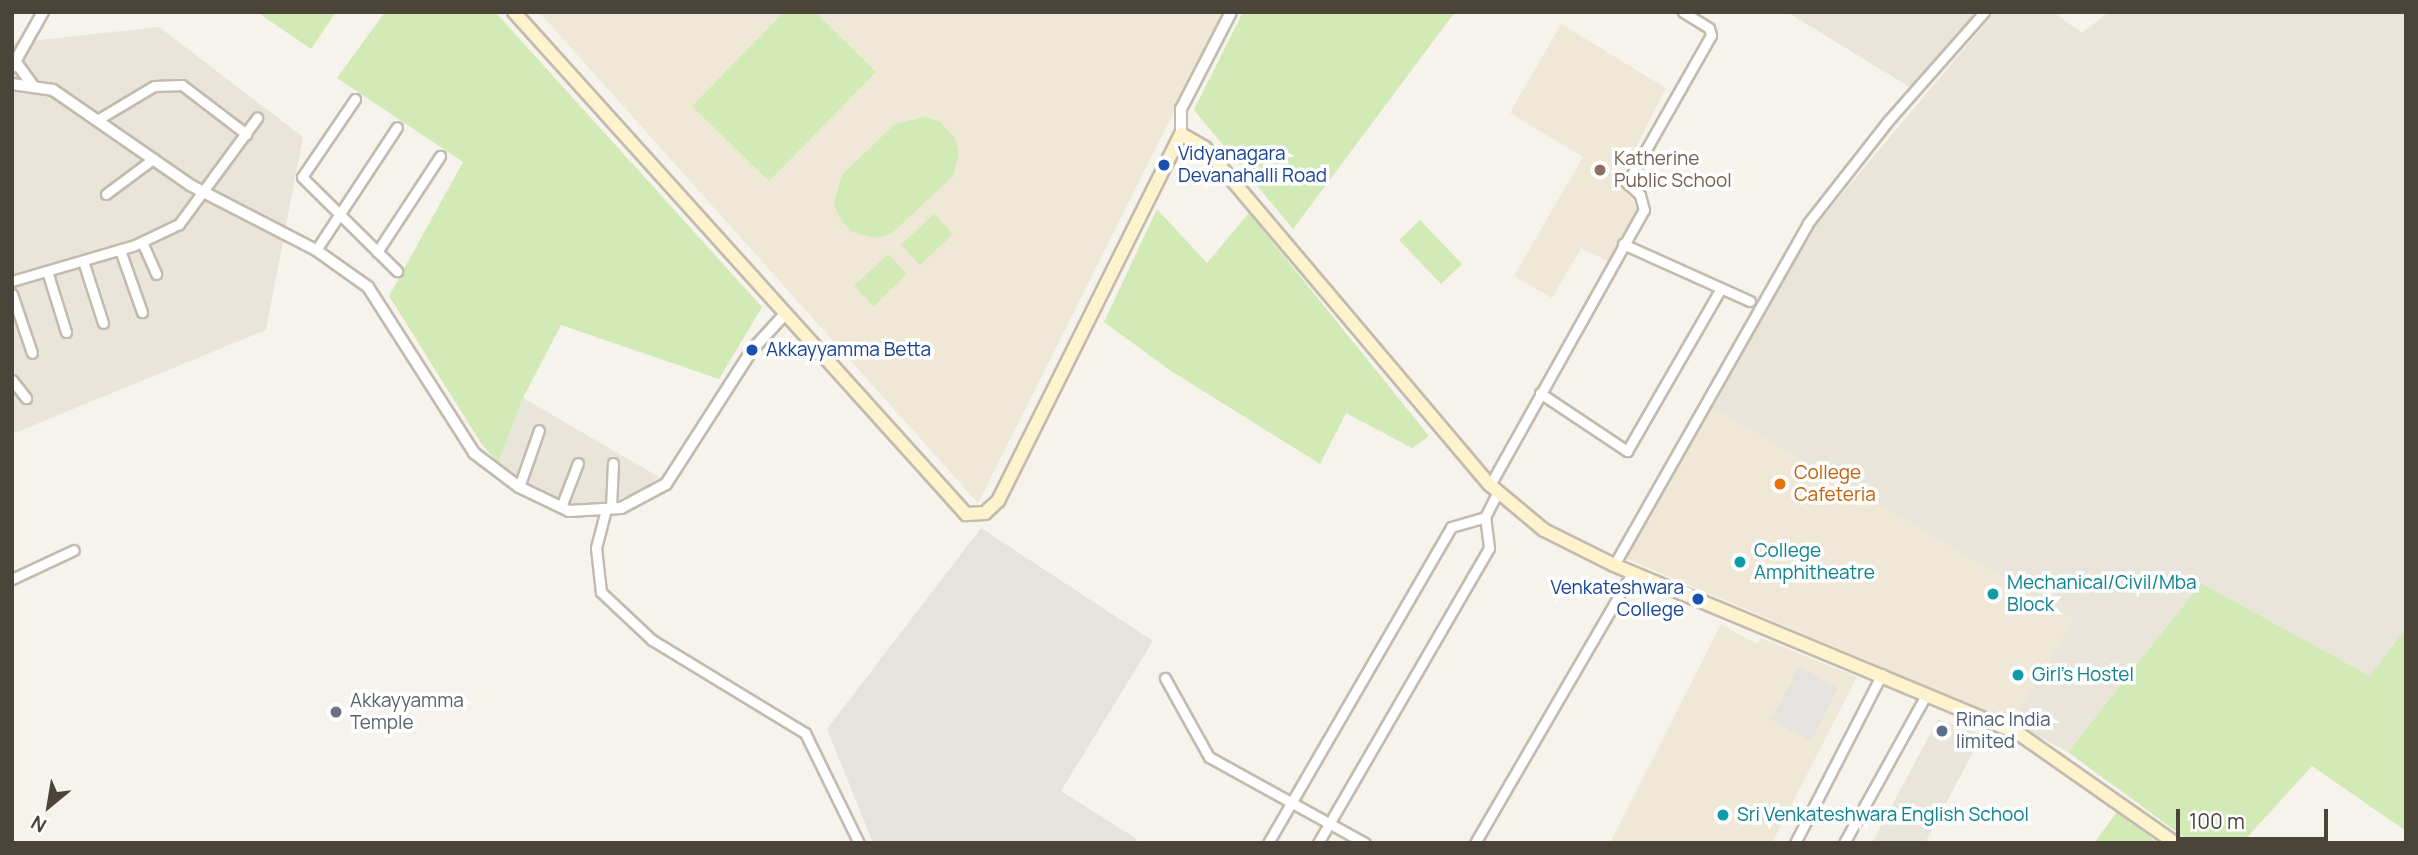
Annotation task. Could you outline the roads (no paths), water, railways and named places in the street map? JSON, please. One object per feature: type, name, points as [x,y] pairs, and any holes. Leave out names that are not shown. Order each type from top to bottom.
[{"type":"main road","points":[[514,12],[966,514],[985,513],[998,501],[1181,134],[1205,148],[1494,489],[1544,530],[1632,573],[1882,674],[2031,740],[2175,843]]},
{"type":"street","points":[[34,87],[14,64],[43,12]]},
{"type":"street","points":[[1181,134],[1181,109],[1231,12]]},
{"type":"street","points":[[1318,843],[1489,548],[1485,517],[1494,489],[1540,393],[1622,244],[1644,210],[1640,195],[1627,183],[1711,35],[1709,28],[1683,12]]},
{"type":"street","points":[[1614,565],[1808,223],[1888,121],[1984,12]]},
{"type":"street","points":[[12,84],[53,90],[204,192],[316,250],[368,287],[474,453],[519,487],[561,507],[609,508],[666,484],[751,350],[784,315]]},
{"type":"street","points":[[97,120],[155,86],[182,85],[246,134]]},
{"type":"street","points":[[355,99],[302,177],[397,271]]},
{"type":"street","points":[[12,281],[120,250],[179,224],[257,118]]},
{"type":"street","points":[[316,250],[397,127]]},
{"type":"street","points":[[377,251],[440,156]]},
{"type":"street","points":[[106,194],[153,159]]},
{"type":"street","points":[[142,242],[156,274]]},
{"type":"street","points":[[1622,244],[1750,301]]},
{"type":"street","points":[[120,250],[142,312]]},
{"type":"street","points":[[83,261],[103,323]]},
{"type":"street","points":[[47,271],[66,332]]},
{"type":"street","points":[[1540,393],[1626,450],[1721,288]]},
{"type":"street","points":[[12,294],[32,353]]},
{"type":"street","points":[[12,380],[26,398]]},
{"type":"street","points":[[519,487],[540,430]]},
{"type":"street","points":[[561,507],[578,463]]},
{"type":"street","points":[[613,463],[609,508],[596,548],[601,592],[652,640],[805,733],[859,843]]},
{"type":"street","points":[[1268,843],[1451,527],[1485,517]]},
{"type":"street","points":[[12,579],[74,550]]},
{"type":"street","points":[[1475,843],[1632,573]]},
{"type":"street","points":[[1795,843],[1882,674]]},
{"type":"street","points":[[1165,678],[1209,757],[1365,843]]},
{"type":"street","points":[[1844,843],[1927,693]]},
{"type":"place","name":"Vidyanagara Devanahalli Road","points":[[1164,165]]},
{"type":"place","name":"Katherine Public School","points":[[1600,170]]},
{"type":"place","name":"Akkayyamma Betta","points":[[752,350]]},
{"type":"place","name":"College Cafeteria","points":[[1780,484]]},
{"type":"place","name":"College Amphitheatre","points":[[1740,562]]},
{"type":"place","name":"Mechanical/Civil/Mba Block","points":[[1993,594]]},
{"type":"place","name":"Venkateshwara College","points":[[1698,599]]},
{"type":"place","name":"Girl's Hostel","points":[[2018,675]]},
{"type":"place","name":"Akkayyamma Temple","points":[[336,712]]},
{"type":"place","name":"Rinac India limited","points":[[1942,731]]},
{"type":"place","name":"Sri Venkateshwara English School","points":[[1723,815]]}]
